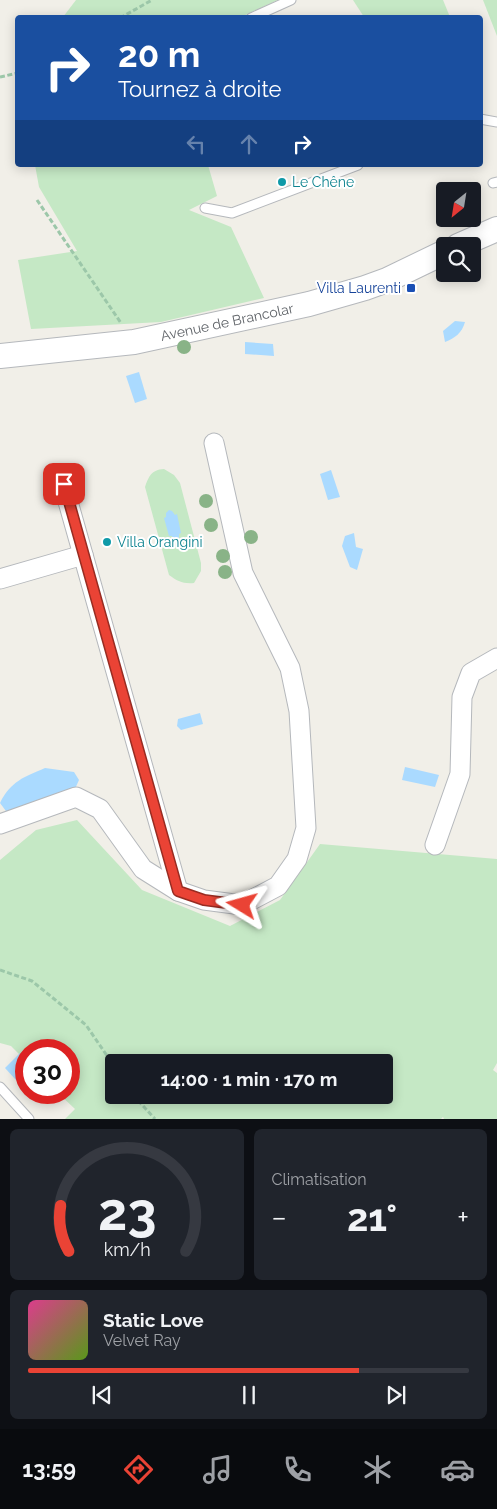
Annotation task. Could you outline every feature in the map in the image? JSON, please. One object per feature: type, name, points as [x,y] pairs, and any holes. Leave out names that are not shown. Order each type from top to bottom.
[{"type":"street","points":[[479,237],[497,229]]},
{"type":"street","name":"Avenue de Brancolar","points":[[0,356],[134,342],[338,297],[387,280],[436,256]]},
{"type":"street","points":[[0,824],[76,797],[100,809],[143,869],[178,891],[204,900],[242,905],[278,886],[297,859],[306,828],[299,711],[290,668],[243,573],[214,444]]},
{"type":"street","points":[[64,484],[178,891]]},
{"type":"street","points":[[0,579],[83,555]]},
{"type":"street","points":[[436,845],[460,774],[462,697],[471,673],[497,658]]},
{"type":"lane","points":[[258,15],[291,0]]},
{"type":"lane","points":[[483,120],[497,122]]},
{"type":"lane","points":[[205,208],[232,213],[353,167]]},
{"type":"lane","points":[[0,1087],[29,1119]]},
{"type":"path","points":[[125,15],[152,0]]},
{"type":"path","points":[[0,77],[15,74]]},
{"type":"path","points":[[37,200],[134,342]]},
{"type":"path","points":[[0,970],[32,981],[86,1025],[106,1054]]},
{"type":"path","points":[[141,1104],[155,1119]]},
{"type":"green space","points":[[76,0],[278,0],[245,15],[65,15]]},
{"type":"green space","points":[[353,0],[443,0],[449,15],[363,15]]},
{"type":"green space","points":[[483,0],[497,0],[497,36]]},
{"type":"green space","points":[[35,167],[209,167],[217,196],[189,210],[231,227],[264,298],[161,322],[31,329],[18,260],[77,251],[39,187]]},
{"type":"green space","points":[[164,469],[174,475],[180,483],[201,563],[201,571],[194,583],[180,582],[169,575],[145,487],[151,474]]},
{"type":"green space","points":[[77,820],[142,890],[230,926],[280,900],[320,844],[497,859],[497,1063],[493,1070],[497,1073],[497,1119],[444,1119],[443,1117],[441,1119],[65,1119],[75,1109],[70,1104],[80,1104],[80,1039],[15,1039],[15,1050],[11,1046],[0,1043],[0,860],[36,830]]},
{"type":"water","points":[[455,321],[465,322],[458,335],[445,342],[443,331]]},
{"type":"water","points":[[245,342],[273,344],[274,356],[245,354]]},
{"type":"water","points":[[139,372],[147,399],[135,403],[126,376]]},
{"type":"water","points":[[331,470],[340,497],[328,500],[320,474]]},
{"type":"water","points":[[169,510],[175,515],[177,514],[181,533],[179,534],[179,540],[176,541],[172,536],[169,536],[164,518]]},
{"type":"water","points":[[354,533],[356,547],[363,549],[357,570],[350,567],[342,546],[345,536]]},
{"type":"water","points":[[200,713],[203,724],[181,730],[177,726],[178,719]]},
{"type":"water","points":[[405,767],[439,775],[435,787],[402,780]]},
{"type":"water","points":[[45,768],[74,772],[79,780],[74,791],[9,815],[0,803],[4,796],[24,777]]},
{"type":"water","points":[[15,1058],[15,1079],[5,1068]]},
{"type":"place","name":"Le Chêne","points":[[282,182]]},
{"type":"place","name":"Villa Laurenti","points":[[411,288]]},
{"type":"place","name":"Villa Orangini","points":[[107,542]]},
{"type":"route","points":[[64,484],[178,891],[204,900],[242,905]]}]
